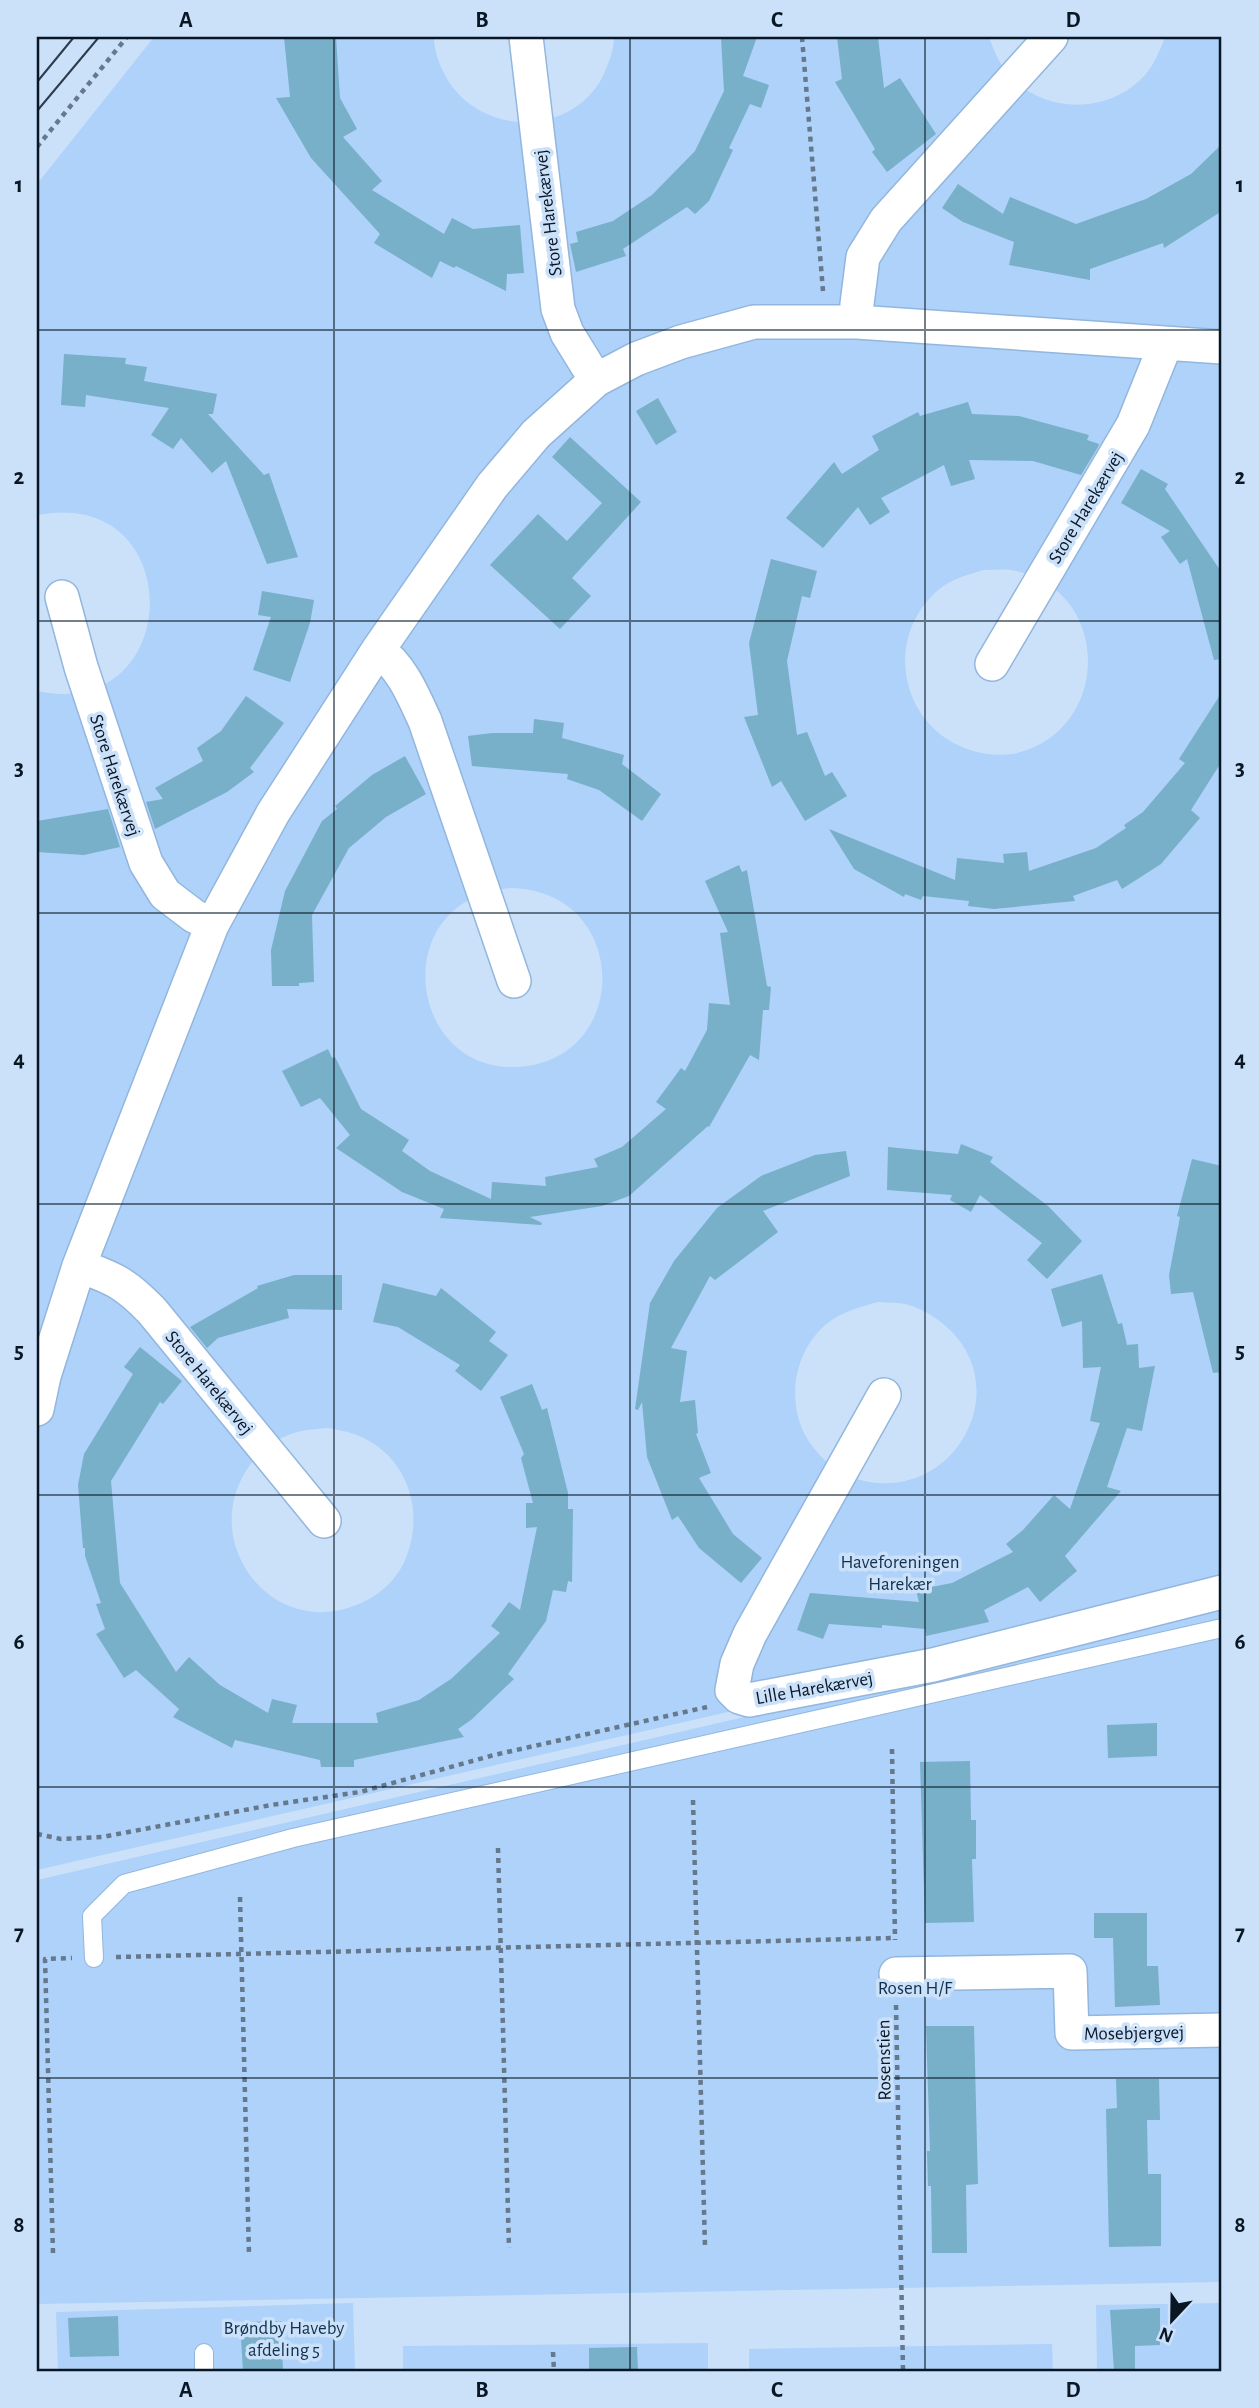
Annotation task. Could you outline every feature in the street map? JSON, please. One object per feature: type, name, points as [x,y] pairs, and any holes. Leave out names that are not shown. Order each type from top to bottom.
[{"type":"street","name":"Store Harekærvej","points":[[526,37],[558,309],[567,333],[596,380]]},
{"type":"street","points":[[841,322],[857,304],[863,257],[886,220],[1051,37]]},
{"type":"street","points":[[37,1409],[40,1375],[79,1266],[212,925],[273,813],[378,650],[492,486],[536,433],[596,380],[636,359],[681,342],[754,323],[841,322],[1222,347]]},
{"type":"street","name":"Store Harekærvej","points":[[992,664],[1133,425],[1162,353],[1162,344]]},
{"type":"street","name":"Store Harekærvej","points":[[62,597],[81,667],[146,863],[165,894],[194,916],[212,925]]},
{"type":"street","points":[[378,650],[396,667],[411,690],[425,722],[514,981]]},
{"type":"street","name":"Store Harekærvej","points":[[79,1266],[117,1280],[152,1311],[324,1521]]},
{"type":"street","name":"Lille Harekærvej","points":[[884,1395],[750,1634],[737,1664],[732,1690],[739,1697],[748,1700],[933,1665],[1222,1592]]},
{"type":"street","name":"Mosebjergvej","points":[[896,1974],[1070,1971],[1072,2033],[1222,2030]]},
{"type":"lane","points":[[94,1958],[92,1916],[124,1884],[293,1838],[1222,1628]]},
{"type":"path","points":[[37,147],[127,37]]},
{"type":"path","points":[[802,37],[841,322]]},
{"type":"path","points":[[37,1834],[61,1839],[102,1838],[271,1805],[360,1792],[494,1755],[722,1703],[732,1690]]},
{"type":"path","name":"Rosenstien","points":[[892,1749],[903,2371]]},
{"type":"path","points":[[693,1800],[705,2247]]},
{"type":"path","points":[[498,1848],[509,2248]]},
{"type":"path","points":[[240,1897],[249,2255]]},
{"type":"path","points":[[53,2253],[45,1959],[895,1938]]},
{"type":"path","points":[[553,2352],[554,2371]]},
{"type":"green space","name":"Haveforeningen Harekær","points":[[154,37],[434,37],[440,64],[458,94],[477,109],[498,118],[522,122],[545,120],[567,112],[587,98],[602,78],[612,53],[614,37],[989,37],[1002,66],[1023,88],[1058,103],[1077,105],[1095,103],[1130,88],[1151,67],[1165,37],[1222,37],[1222,1599],[37,1870],[37,691],[86,691],[121,673],[142,641],[150,604],[143,566],[122,534],[87,515],[37,515],[37,184]],"holes":[[[984,570],[1011,570],[1045,582],[1069,603],[1083,630],[1088,661],[1083,691],[1069,719],[1045,741],[1012,754],[980,753],[947,739],[928,723],[915,703],[907,681],[905,657],[909,634],[919,612],[936,592],[959,578]],[[511,888],[550,896],[578,915],[595,942],[602,973],[599,1004],[585,1032],[561,1054],[527,1066],[487,1064],[456,1047],[436,1020],[426,987],[428,954],[442,923],[470,900]],[[878,1302],[905,1304],[920,1309],[942,1323],[964,1348],[975,1376],[976,1405],[967,1432],[950,1456],[927,1473],[897,1482],[854,1478],[829,1464],[815,1450],[804,1433],[799,1419],[795,1388],[802,1358],[818,1332],[829,1322],[852,1310]],[[328,1428],[354,1434],[372,1442],[398,1468],[412,1500],[412,1537],[399,1572],[387,1586],[372,1597],[356,1605],[325,1612],[296,1608],[270,1596],[250,1576],[237,1551],[232,1523],[236,1494],[250,1465],[273,1443],[305,1430]]]},
{"type":"green space","name":"Rosen H/F","points":[[1222,1607],[1222,2282],[37,2304],[37,1880]]},
{"type":"green space","name":"Brøndby Haveby afdeling 5","points":[[353,2303],[355,2371],[58,2371],[56,2312]]},
{"type":"green space","points":[[1222,2303],[1222,2371],[1097,2371],[1096,2305]]},
{"type":"green space","points":[[708,2343],[708,2371],[403,2371],[403,2346]]},
{"type":"green space","points":[[1052,2344],[1053,2371],[749,2371],[749,2349]]},
{"type":"building","points":[[284,37],[336,37],[340,98],[357,129],[343,137],[382,181],[372,190],[444,234],[452,218],[473,229],[520,225],[524,273],[507,274],[506,291],[440,261],[432,278],[374,243],[380,234],[311,158],[276,98],[290,97]]},
{"type":"building","points":[[757,37],[743,76],[769,85],[761,108],[750,104],[729,148],[733,150],[709,201],[695,214],[687,207],[623,249],[626,256],[576,272],[570,244],[578,242],[576,232],[613,221],[652,195],[695,151],[724,91],[721,38]]},
{"type":"building","points":[[837,37],[878,37],[884,88],[900,78],[936,134],[887,172],[872,152],[875,149],[835,82],[842,79]]},
{"type":"building","points":[[1222,144],[1222,211],[1164,248],[1163,243],[1090,269],[1090,280],[1009,265],[1014,242],[963,222],[942,208],[958,184],[1003,214],[1010,197],[1076,224],[1146,199],[1191,174]]},
{"type":"building","points":[[64,354],[126,358],[125,364],[147,367],[144,381],[217,394],[213,414],[208,414],[264,475],[269,473],[298,557],[267,564],[226,461],[212,473],[181,438],[173,449],[151,435],[169,408],[86,395],[85,407],[61,405]]},
{"type":"building","points":[[658,398],[677,432],[656,445],[636,411]]},
{"type":"building","points":[[968,402],[972,414],[1019,416],[1089,435],[1087,440],[1099,444],[1098,447],[1081,475],[1033,461],[969,460],[975,479],[951,486],[944,465],[881,498],[890,512],[870,525],[858,507],[823,548],[786,518],[834,462],[842,474],[879,450],[872,436],[918,412],[920,416]]},
{"type":"building","points":[[570,437],[641,502],[572,578],[591,596],[560,629],[490,565],[538,514],[567,541],[602,503],[552,457]]},
{"type":"building","points":[[1141,469],[1168,484],[1165,489],[1222,573],[1222,659],[1214,660],[1187,559],[1180,564],[1161,537],[1170,531],[1121,503]]},
{"type":"building","points":[[771,559],[817,571],[810,598],[802,596],[787,661],[797,735],[807,732],[825,776],[832,772],[847,796],[805,821],[781,781],[772,787],[744,717],[758,715],[749,643]]},
{"type":"building","points":[[262,591],[314,600],[310,623],[290,682],[253,670],[271,617],[258,615]]},
{"type":"building","points":[[1222,692],[1222,761],[1191,810],[1200,818],[1161,864],[1122,889],[1117,880],[1073,896],[1075,901],[994,909],[968,906],[969,901],[923,896],[921,900],[905,894],[904,897],[854,869],[829,829],[955,880],[957,858],[1004,863],[1003,854],[1027,852],[1029,871],[1096,848],[1126,828],[1124,825],[1143,812],[1185,763],[1179,759]]},
{"type":"building","points":[[246,696],[284,723],[250,768],[254,772],[227,792],[155,829],[146,802],[163,799],[155,788],[203,761],[197,748],[221,731]]},
{"type":"building","points":[[534,719],[564,723],[562,738],[624,755],[622,764],[661,794],[642,821],[599,790],[567,779],[568,774],[472,766],[468,736],[533,733]]},
{"type":"building","points":[[405,756],[426,794],[386,817],[349,848],[312,915],[314,982],[299,983],[299,986],[272,986],[271,950],[285,891],[322,821],[337,809],[335,806],[372,775]]},
{"type":"building","points":[[108,809],[120,847],[84,855],[37,852],[37,821]]},
{"type":"building","points":[[739,865],[742,872],[747,870],[767,986],[771,987],[769,1010],[763,1010],[759,1060],[750,1055],[709,1127],[629,1196],[602,1206],[530,1217],[542,1223],[541,1225],[440,1218],[444,1209],[402,1192],[336,1148],[350,1135],[320,1098],[301,1107],[282,1071],[328,1049],[332,1058],[335,1057],[361,1109],[409,1140],[402,1151],[430,1171],[491,1199],[492,1182],[546,1186],[545,1177],[598,1167],[594,1159],[622,1147],[666,1109],[656,1102],[681,1068],[685,1071],[707,1030],[709,1003],[730,1005],[720,933],[728,932],[705,881]]},
{"type":"building","points":[[961,1144],[993,1157],[990,1162],[1048,1206],[1082,1241],[1047,1279],[1027,1260],[1042,1243],[980,1195],[971,1212],[950,1200],[952,1195],[887,1190],[888,1147],[958,1154]]},
{"type":"building","points":[[846,1151],[850,1176],[763,1211],[778,1232],[715,1280],[710,1276],[671,1348],[687,1351],[680,1402],[695,1400],[696,1434],[711,1473],[699,1478],[733,1534],[762,1558],[741,1583],[699,1548],[678,1516],[672,1520],[647,1457],[642,1402],[638,1410],[635,1409],[650,1303],[674,1261],[717,1208],[761,1176],[815,1155]]},
{"type":"building","points":[[1192,1159],[1222,1166],[1222,1372],[1213,1373],[1193,1292],[1171,1294],[1169,1275],[1180,1217],[1177,1216]]},
{"type":"building","points":[[1102,1274],[1118,1324],[1122,1323],[1127,1345],[1138,1344],[1139,1368],[1155,1366],[1142,1431],[1127,1428],[1107,1487],[1121,1491],[1065,1556],[1077,1571],[1040,1602],[1028,1587],[984,1610],[989,1622],[926,1636],[925,1629],[882,1625],[882,1628],[829,1624],[823,1639],[797,1630],[810,1593],[919,1602],[916,1590],[952,1583],[1013,1552],[1006,1544],[1023,1530],[1054,1495],[1070,1509],[1100,1423],[1090,1421],[1101,1367],[1083,1368],[1082,1321],[1062,1327],[1051,1289]]},
{"type":"building","points":[[294,1275],[342,1275],[342,1310],[287,1309],[289,1318],[218,1338],[207,1348],[190,1327],[258,1288],[257,1286]]},
{"type":"building","points":[[383,1283],[436,1296],[441,1288],[496,1332],[489,1341],[508,1355],[481,1391],[455,1371],[460,1365],[398,1327],[373,1322]]},
{"type":"building","points":[[140,1347],[182,1381],[163,1404],[160,1402],[111,1481],[120,1583],[176,1672],[189,1657],[220,1685],[268,1713],[272,1699],[297,1705],[292,1723],[378,1723],[376,1713],[419,1700],[451,1679],[500,1633],[491,1626],[509,1602],[520,1610],[537,1527],[526,1528],[526,1503],[533,1503],[521,1458],[524,1454],[500,1397],[532,1384],[542,1410],[547,1408],[568,1493],[568,1509],[573,1509],[572,1582],[568,1581],[566,1592],[553,1590],[546,1621],[508,1674],[514,1679],[458,1729],[464,1737],[354,1760],[354,1767],[321,1767],[320,1760],[235,1740],[232,1748],[173,1717],[179,1709],[136,1670],[124,1678],[96,1634],[105,1629],[96,1604],[101,1603],[83,1548],[78,1485],[84,1454],[133,1374],[124,1367]]},
{"type":"building","points":[[1157,1723],[1157,1756],[1108,1758],[1107,1725]]},
{"type":"building","points":[[970,1761],[971,1820],[976,1820],[976,1859],[972,1859],[974,1922],[925,1923],[920,1762]]},
{"type":"building","points":[[1094,1913],[1147,1913],[1147,1966],[1158,1966],[1160,2005],[1115,2007],[1113,1938],[1094,1938]]},
{"type":"building","points":[[926,2026],[974,2026],[978,2184],[966,2185],[967,2253],[932,2253],[931,2186],[928,2186],[927,2151],[930,2151]]},
{"type":"building","points":[[1116,2079],[1159,2079],[1160,2120],[1147,2120],[1148,2174],[1161,2174],[1161,2246],[1109,2247],[1106,2109],[1117,2108]]},
{"type":"building","points":[[1160,2308],[1160,2345],[1135,2346],[1135,2371],[1114,2371],[1110,2310]]},
{"type":"building","points":[[118,2316],[119,2356],[70,2357],[68,2318]]},
{"type":"building","points":[[281,2321],[283,2371],[243,2371],[240,2322]]},
{"type":"building","points":[[637,2347],[638,2371],[589,2371],[589,2348]]},
{"type":"tram line","points":[[37,82],[74,37]]},
{"type":"tram line","points":[[37,111],[99,37]]}]
